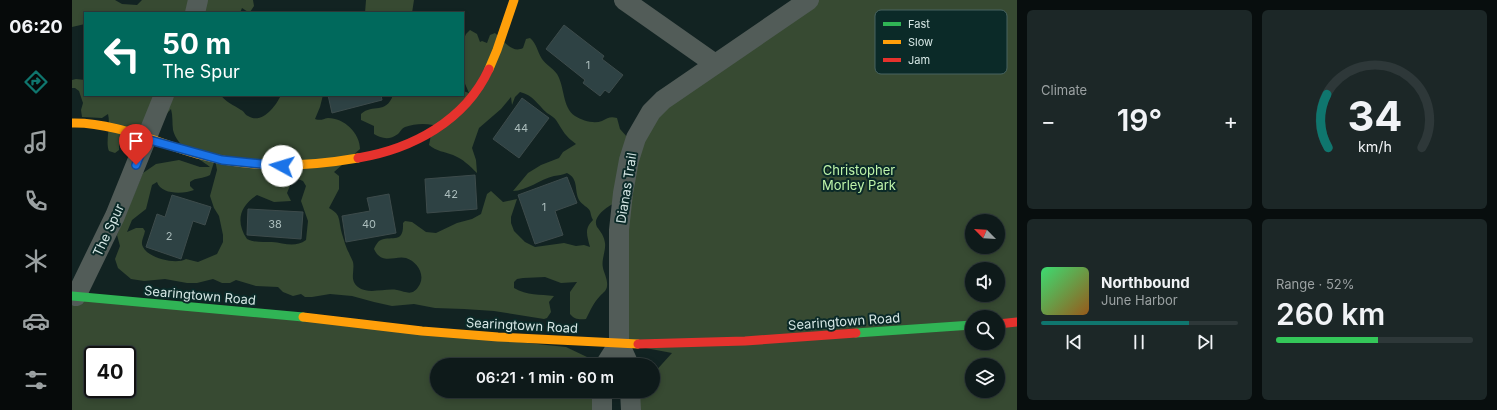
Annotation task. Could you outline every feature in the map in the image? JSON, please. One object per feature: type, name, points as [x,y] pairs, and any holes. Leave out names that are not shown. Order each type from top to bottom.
[{"type":"main road","points":[[72,123],[85,122],[106,125],[146,139],[222,160],[282,166],[320,164],[360,158],[395,149],[426,136],[454,117],[472,97],[484,80],[504,31],[514,0]]},
{"type":"main road","name":"Searingtown Road","points":[[74,296],[344,321],[429,332],[619,343],[650,344],[745,341],[965,325]]},
{"type":"main road","points":[[1005,323],[1017,322]]},
{"type":"street","points":[[195,12],[198,0]]},
{"type":"street","points":[[624,0],[715,64]]},
{"type":"street","name":"Dianas Trail","points":[[619,343],[620,223],[623,193],[633,147],[641,128],[656,106],[663,100],[809,0]]},
{"type":"street","name":"The Spur","points":[[74,296],[115,216],[164,96]]},
{"type":"street","points":[[609,358],[619,343]]},
{"type":"street","points":[[619,343],[626,358]]},
{"type":"street","points":[[602,398],[602,410]]},
{"type":"street","points":[[630,398],[630,410]]},
{"type":"green space","points":[[72,0],[115,0],[122,4],[137,5],[142,0],[253,0],[254,6],[250,12],[242,8],[240,12],[84,12],[84,24],[72,27]]},
{"type":"green space","points":[[366,0],[414,0],[412,12],[365,12]]},
{"type":"green space","name":"Christopher Morley Park","points":[[809,0],[1017,0],[1017,410],[637,410],[640,398],[660,398],[660,366],[672,353],[619,343],[619,201],[603,211],[597,219],[597,227],[604,238],[605,243],[603,265],[607,287],[594,304],[586,319],[577,319],[570,314],[570,292],[577,282],[561,283],[545,277],[523,278],[517,279],[514,282],[514,288],[519,291],[554,296],[549,302],[551,312],[547,318],[544,319],[494,311],[435,308],[414,304],[392,306],[352,296],[330,294],[305,297],[301,294],[293,296],[283,292],[278,287],[256,286],[236,280],[230,283],[222,283],[213,279],[197,283],[187,283],[165,279],[144,281],[131,279],[118,268],[115,259],[120,246],[117,235],[143,173],[156,164],[179,160],[200,167],[210,167],[183,147],[179,142],[173,130],[171,109],[160,121],[121,137],[119,141],[119,150],[115,153],[109,151],[108,114],[102,118],[82,117],[81,110],[83,103],[79,91],[72,88],[72,80],[84,80],[84,96],[222,96],[227,102],[253,118],[258,118],[268,113],[280,96],[323,96],[315,119],[321,120],[328,118],[340,121],[354,132],[359,143],[360,149],[334,172],[339,176],[339,189],[329,208],[336,213],[339,218],[341,232],[353,262],[353,278],[355,284],[367,291],[397,290],[410,293],[415,291],[421,280],[419,268],[410,260],[402,257],[385,259],[377,254],[374,249],[379,241],[399,237],[403,230],[403,223],[405,221],[412,222],[426,232],[436,233],[457,223],[472,219],[481,214],[487,194],[491,191],[503,202],[517,199],[511,217],[511,223],[514,231],[525,242],[535,247],[564,243],[590,247],[587,229],[593,220],[590,211],[579,200],[575,182],[571,175],[567,173],[554,176],[523,189],[513,191],[528,173],[541,165],[559,158],[563,152],[576,144],[567,136],[555,119],[528,95],[520,92],[515,97],[512,105],[511,97],[501,109],[479,128],[472,148],[476,160],[477,173],[460,159],[429,145],[433,125],[422,124],[408,126],[395,136],[386,138],[374,134],[374,126],[361,120],[361,114],[370,109],[387,105],[392,96],[464,96],[464,91],[469,93],[464,81],[464,39],[470,30],[477,34],[480,42],[482,41],[487,43],[490,35],[495,33],[511,48],[515,49],[523,48],[526,39],[530,38],[536,45],[542,59],[554,70],[560,79],[568,107],[575,116],[585,121],[592,122],[599,122],[611,117],[617,118],[620,129],[628,138]],"holes":[[[215,159],[217,170],[210,196],[214,208],[219,216],[223,235],[223,242],[217,254],[198,262],[186,259],[181,261],[169,261],[156,257],[146,251],[142,245],[145,231],[143,228],[136,228],[127,232],[132,220],[146,209],[152,185],[157,182],[163,189],[179,193],[194,190],[190,186],[190,182],[192,180],[210,175]],[[298,179],[303,181],[306,186],[301,201],[308,221],[306,240],[298,244],[289,244],[256,242],[247,239],[243,232],[240,220],[243,209],[251,199],[257,195],[274,202],[291,201],[287,193],[291,183]]]},
{"type":"green space","points":[[72,296],[566,347],[588,358],[430,358],[430,398],[602,398],[602,410],[72,410]]},
{"type":"building","points":[[564,25],[604,56],[602,59],[623,75],[609,93],[605,90],[600,96],[583,83],[585,80],[546,49]]},
{"type":"building","points":[[328,96],[381,96],[382,100],[332,113]]},
{"type":"building","points":[[522,98],[549,118],[519,158],[493,139]]},
{"type":"building","points":[[475,175],[477,209],[427,213],[425,179]]},
{"type":"building","points":[[567,177],[577,203],[555,211],[563,235],[535,244],[518,195]]},
{"type":"building","points":[[389,194],[396,233],[346,242],[342,216],[370,211],[367,198]]},
{"type":"building","points":[[172,195],[211,207],[205,225],[193,221],[181,259],[146,247],[157,214],[165,217]]},
{"type":"building","points":[[248,209],[303,212],[301,239],[247,235]]},
{"type":"traffic: fast","points":[[72,296],[303,317]]},
{"type":"traffic: fast","points":[[856,333],[965,325]]},
{"type":"traffic: slow","points":[[489,69],[514,0]]},
{"type":"traffic: slow","points":[[72,123],[104,126],[121,130],[201,155],[240,163],[299,165],[358,158]]},
{"type":"traffic: slow","points":[[303,317],[422,331],[498,337],[638,344]]},
{"type":"traffic: jam","points":[[358,158],[398,148],[435,130],[466,104],[479,87],[489,69]]},
{"type":"traffic: jam","points":[[1005,323],[1017,322]]},
{"type":"traffic: jam","points":[[638,344],[745,341],[856,333]]},
{"type":"route","points":[[136,165],[146,139],[222,160],[282,166]]}]
